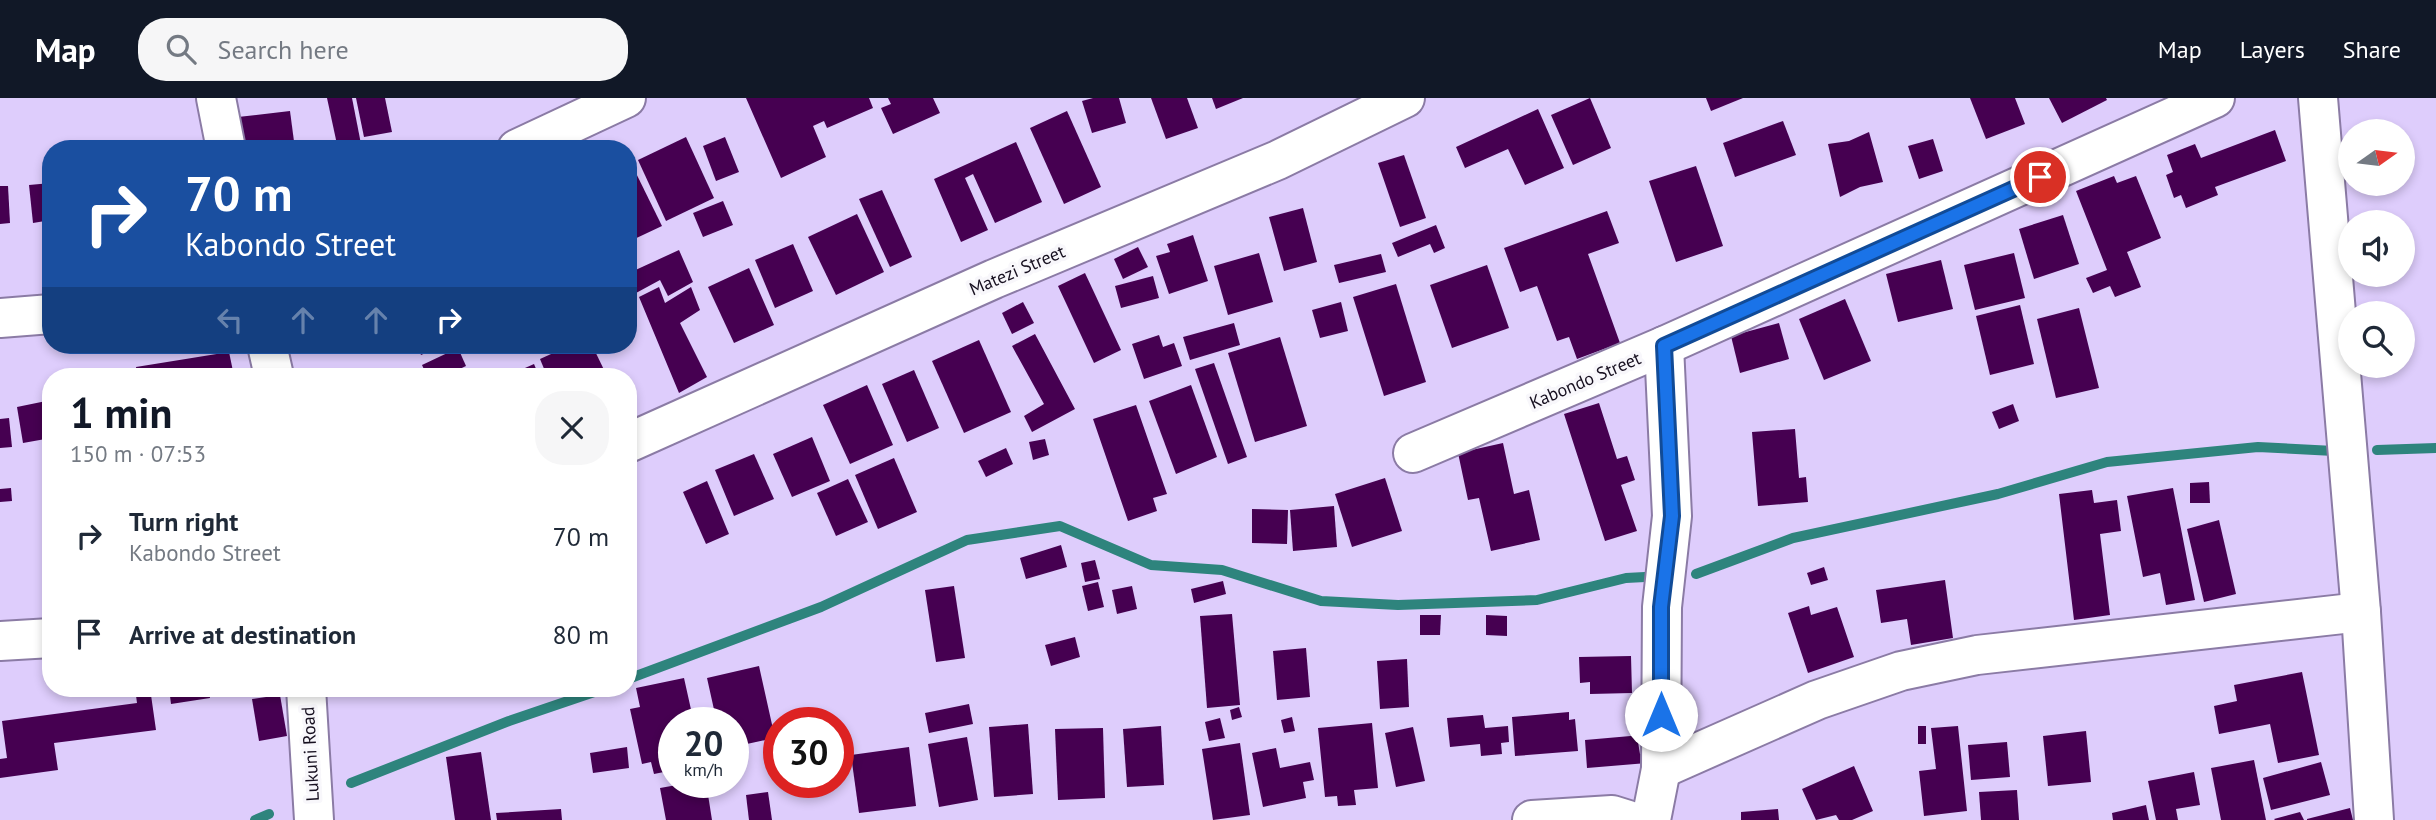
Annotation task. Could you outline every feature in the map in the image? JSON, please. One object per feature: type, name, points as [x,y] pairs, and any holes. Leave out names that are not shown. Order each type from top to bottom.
[{"type":"street","points":[[216,98],[224,140]]},
{"type":"street","name":"Matezi Street","points":[[637,439],[994,279],[1278,160],[1405,98]]},
{"type":"street","name":"Kabondo Street","points":[[1413,453],[1664,346],[2215,98]]},
{"type":"street","points":[[2318,98],[2361,612],[2374,820]]},
{"type":"street","points":[[535,140],[614,101]]},
{"type":"street","points":[[0,318],[42,315]]},
{"type":"street","points":[[1651,820],[1661,769],[1661,607],[1672,516],[1664,346]]},
{"type":"street","points":[[1661,769],[1817,701],[1901,671],[1977,655],[2361,612]]},
{"type":"street","points":[[0,641],[42,639]]},
{"type":"street","name":"Lukuni Road","points":[[307,697],[314,820]]},
{"type":"street","points":[[1532,820],[1612,815],[1628,820]]},
{"type":"building","points":[[327,98],[352,98],[360,140],[336,140]]},
{"type":"building","points":[[356,98],[385,98],[392,132],[364,137]]},
{"type":"building","points":[[746,98],[869,98],[873,108],[827,128],[824,121],[813,126],[826,157],[781,178]]},
{"type":"building","points":[[888,98],[933,98],[940,113],[893,134],[881,108],[891,104]]},
{"type":"building","points":[[1093,98],[1119,98],[1126,123],[1092,133],[1082,101]]},
{"type":"building","points":[[1151,98],[1187,98],[1198,128],[1166,139]]},
{"type":"building","points":[[1212,98],[1243,98],[1216,109]]},
{"type":"building","points":[[1590,98],[1611,148],[1573,165],[1551,115]]},
{"type":"building","points":[[1706,98],[1743,98],[1711,111]]},
{"type":"building","points":[[1970,98],[2015,98],[2025,124],[1986,139]]},
{"type":"building","points":[[2049,98],[2106,98],[2107,100],[2062,123]]},
{"type":"building","points":[[1538,109],[1564,168],[1525,185],[1508,149],[1465,168],[1456,147]]},
{"type":"building","points":[[290,111],[294,140],[241,140],[238,117]]},
{"type":"building","points":[[1067,111],[1101,187],[1064,204],[1030,128]]},
{"type":"building","points":[[1783,121],[1796,155],[1735,177],[1723,143]]},
{"type":"building","points":[[2275,130],[2286,161],[2215,187],[2218,195],[2186,208],[2181,195],[2174,198],[2166,175],[2173,172],[2167,155],[2195,144],[2201,158]]},
{"type":"building","points":[[1869,132],[1883,182],[1860,187],[1840,197],[1828,144],[1849,141]]},
{"type":"building","points":[[686,137],[714,198],[666,221],[638,160]]},
{"type":"building","points":[[725,137],[739,172],[716,181],[703,146]]},
{"type":"building","points":[[1933,139],[1943,171],[1919,179],[1908,146]]},
{"type":"building","points":[[1016,142],[1042,202],[995,223],[973,174],[965,178],[988,230],[961,242],[934,179]]},
{"type":"building","points":[[1404,155],[1426,218],[1400,227],[1378,163]]},
{"type":"building","points":[[1696,166],[1723,246],[1676,262],[1649,181]]},
{"type":"building","points":[[637,175],[662,226],[637,238]]},
{"type":"building","points":[[2114,176],[2117,183],[2136,176],[2161,238],[2127,252],[2141,287],[2115,297],[2110,286],[2093,293],[2086,278],[2107,270],[2076,191]]},
{"type":"building","points":[[42,184],[42,222],[33,223],[29,185]]},
{"type":"building","points":[[0,186],[8,186],[10,223],[0,224]]},
{"type":"building","points":[[882,190],[912,257],[890,267],[859,199]]},
{"type":"building","points":[[723,201],[733,225],[703,237],[693,213]]},
{"type":"building","points":[[1303,208],[1317,262],[1284,271],[1269,217]]},
{"type":"building","points":[[1607,211],[1619,243],[1588,254],[1620,343],[1577,359],[1569,337],[1557,341],[1537,286],[1520,292],[1504,248]]},
{"type":"building","points":[[857,214],[884,272],[836,295],[808,237]]},
{"type":"building","points":[[2063,215],[2079,264],[2034,279],[2019,229]]},
{"type":"building","points":[[1436,225],[1445,248],[1434,253],[1430,244],[1398,257],[1392,243]]},
{"type":"building","points":[[1193,235],[1208,281],[1169,294],[1156,256],[1170,252],[1167,244]]},
{"type":"building","points":[[793,244],[813,291],[775,308],[755,260]]},
{"type":"building","points":[[1138,247],[1148,267],[1123,279],[1114,259]]},
{"type":"building","points":[[679,250],[693,282],[668,296],[660,280],[637,292],[637,269]]},
{"type":"building","points":[[1259,253],[1273,302],[1228,315],[1214,266]]},
{"type":"building","points":[[2014,253],[2025,298],[1975,310],[1964,265]]},
{"type":"building","points":[[1381,254],[1386,272],[1339,283],[1334,265]]},
{"type":"building","points":[[1941,260],[1953,309],[1898,322],[1886,274]]},
{"type":"building","points":[[1487,265],[1509,328],[1452,348],[1430,285]]},
{"type":"building","points":[[749,268],[774,325],[734,343],[708,287]]},
{"type":"building","points":[[1085,273],[1121,350],[1094,363],[1058,286]]},
{"type":"building","points":[[1153,276],[1159,298],[1121,308],[1115,286]]},
{"type":"building","points":[[1396,284],[1426,382],[1384,396],[1353,297]]},
{"type":"building","points":[[659,287],[665,303],[691,287],[700,310],[680,323],[707,377],[679,393],[639,297]]},
{"type":"building","points":[[1845,299],[1871,361],[1824,380],[1799,319]]},
{"type":"building","points":[[1023,302],[1034,323],[1012,334],[1002,313]]},
{"type":"building","points":[[1341,302],[1348,331],[1320,338],[1312,310]]},
{"type":"building","points":[[2020,305],[2034,364],[1990,375],[1976,316]]},
{"type":"building","points":[[2079,308],[2099,388],[2056,398],[2037,319]]},
{"type":"building","points":[[1234,323],[1240,345],[1190,360],[1183,337]]},
{"type":"building","points":[[1779,323],[1789,359],[1740,373],[1731,336]]},
{"type":"building","points":[[1035,334],[1075,409],[1032,432],[1024,416],[1044,404],[1012,346]]},
{"type":"building","points":[[1159,335],[1163,347],[1174,343],[1182,366],[1144,379],[1132,344]]},
{"type":"building","points":[[1280,337],[1307,426],[1255,442],[1228,353]]},
{"type":"building","points":[[979,340],[1011,412],[964,433],[932,361]]},
{"type":"building","points":[[229,354],[232,368],[136,368]]},
{"type":"building","points":[[445,354],[461,354],[466,366],[423,368],[422,365]]},
{"type":"building","points":[[551,354],[596,354],[603,368],[544,368],[540,359]]},
{"type":"building","points":[[1214,363],[1247,457],[1228,464],[1195,369]]},
{"type":"building","points":[[914,370],[939,428],[907,442],[882,384]]},
{"type":"building","points":[[867,385],[893,445],[850,464],[823,405]]},
{"type":"building","points":[[1191,385],[1217,457],[1176,474],[1149,401]]},
{"type":"building","points":[[42,402],[42,440],[23,443],[17,407]]},
{"type":"building","points":[[1599,403],[1617,459],[1627,456],[1635,480],[1621,485],[1637,531],[1605,541],[1564,414]]},
{"type":"building","points":[[2013,404],[2019,421],[1999,429],[1992,412]]},
{"type":"building","points":[[1136,405],[1167,494],[1153,498],[1157,511],[1128,521],[1093,419]]},
{"type":"building","points":[[9,418],[12,447],[0,448],[0,419]]},
{"type":"building","points":[[1795,429],[1799,478],[1806,477],[1808,502],[1758,506],[1752,432]]},
{"type":"building","points":[[812,437],[830,481],[792,497],[773,454]]},
{"type":"building","points":[[1045,439],[1049,455],[1033,460],[1029,442]]},
{"type":"building","points":[[1503,443],[1514,494],[1529,490],[1540,540],[1491,551],[1479,498],[1468,500],[1458,453]]},
{"type":"building","points":[[1006,448],[1013,464],[986,477],[978,461]]},
{"type":"building","points":[[754,454],[774,499],[734,516],[715,470]]},
{"type":"building","points":[[894,458],[917,512],[878,529],[855,475]]},
{"type":"building","points":[[1385,478],[1402,531],[1352,547],[1335,494]]},
{"type":"building","points":[[848,479],[868,522],[836,536],[817,493]]},
{"type":"building","points":[[707,481],[729,534],[706,544],[683,492]]},
{"type":"building","points":[[2209,482],[2210,503],[2190,503],[2190,483]]},
{"type":"building","points":[[11,488],[12,501],[0,502],[0,489]]},
{"type":"building","points":[[2173,488],[2195,600],[2166,605],[2160,573],[2143,577],[2127,496]]},
{"type":"building","points":[[2092,490],[2094,503],[2117,500],[2121,531],[2100,534],[2110,615],[2074,620],[2059,494]]},
{"type":"building","points":[[1334,506],[1337,547],[1293,551],[1290,510]]},
{"type":"building","points":[[1252,509],[1288,510],[1287,544],[1252,543]]},
{"type":"building","points":[[2219,520],[2236,594],[2204,602],[2187,529]]},
{"type":"building","points":[[1061,545],[1067,567],[1026,579],[1020,558]]},
{"type":"building","points":[[1095,560],[1100,579],[1085,582],[1081,563]]},
{"type":"building","points":[[1824,567],[1828,580],[1811,585],[1807,573]]},
{"type":"building","points":[[1945,580],[1953,638],[1911,645],[1907,619],[1881,623],[1876,590]]},
{"type":"building","points":[[1223,581],[1226,594],[1194,603],[1191,589]]},
{"type":"building","points":[[1098,582],[1104,607],[1088,611],[1082,586]]},
{"type":"building","points":[[954,586],[965,658],[936,662],[925,590]]},
{"type":"building","points":[[1132,586],[1137,609],[1117,614],[1112,590]]},
{"type":"building","points":[[1809,606],[1811,615],[1837,607],[1854,657],[1808,673],[1788,613]]},
{"type":"building","points":[[1232,614],[1240,705],[1207,708],[1200,616]]},
{"type":"building","points":[[1420,615],[1441,615],[1440,635],[1420,635]]},
{"type":"building","points":[[1486,615],[1507,616],[1507,636],[1486,635]]},
{"type":"building","points":[[1075,637],[1080,657],[1051,666],[1045,645]]},
{"type":"building","points":[[1306,648],[1310,697],[1277,700],[1273,651]]},
{"type":"building","points":[[1631,656],[1632,693],[1590,694],[1590,682],[1580,683],[1579,657]]},
{"type":"building","points":[[1407,659],[1409,707],[1380,709],[1377,661]]},
{"type":"building","points":[[759,666],[768,707],[763,707],[763,741],[749,744],[749,707],[713,707],[707,678]]},
{"type":"building","points":[[2302,672],[2319,755],[2278,763],[2270,724],[2219,734],[2214,706],[2237,701],[2234,685]]},
{"type":"building","points":[[684,678],[690,707],[658,707],[658,773],[654,774],[651,762],[642,764],[630,709],[640,707],[637,688]]},
{"type":"building","points":[[136,697],[151,697],[156,730],[54,743],[58,770],[0,778],[0,759],[7,758],[2,721],[137,703]]},
{"type":"building","points":[[170,697],[210,697],[210,698],[171,704]]},
{"type":"building","points":[[280,697],[287,736],[259,741],[252,699]]},
{"type":"building","points":[[969,704],[973,724],[929,733],[925,713]]},
{"type":"building","points":[[1239,707],[1242,717],[1232,720],[1230,710]]},
{"type":"building","points":[[1569,712],[1569,720],[1575,719],[1578,751],[1515,756],[1512,717]]},
{"type":"building","points":[[1483,715],[1485,728],[1508,726],[1509,742],[1501,743],[1502,754],[1481,756],[1480,744],[1450,747],[1447,718]]},
{"type":"building","points":[[1292,717],[1295,731],[1284,733],[1281,720]]},
{"type":"building","points":[[1220,718],[1225,738],[1209,741],[1205,722]]},
{"type":"building","points":[[1372,723],[1378,788],[1354,790],[1356,805],[1338,806],[1337,796],[1325,797],[1318,728]]},
{"type":"building","points":[[1028,724],[1033,794],[994,797],[989,727]]},
{"type":"building","points":[[1161,726],[1164,785],[1127,787],[1123,729]]},
{"type":"building","points":[[1918,726],[1926,726],[1926,744],[1918,744]]},
{"type":"building","points":[[1958,726],[1967,811],[1924,816],[1919,771],[1936,769],[1931,728]]},
{"type":"building","points":[[1413,727],[1425,781],[1396,787],[1385,733]]},
{"type":"building","points":[[1103,728],[1105,798],[1058,800],[1055,729]]},
{"type":"building","points":[[1649,728],[1650,741],[1638,742],[1640,754],[1647,753],[1647,763],[1587,768],[1585,740],[1642,735],[1642,729]]},
{"type":"building","points":[[2086,731],[2091,782],[2048,786],[2043,736]]},
{"type":"building","points":[[967,737],[978,800],[939,807],[928,744]]},
{"type":"building","points":[[2007,742],[2010,777],[1971,780],[1968,745]]},
{"type":"building","points":[[1240,743],[1250,815],[1213,820],[1202,749]]},
{"type":"building","points":[[627,747],[629,768],[593,773],[590,753]]},
{"type":"building","points":[[909,747],[916,806],[859,813],[854,755]]},
{"type":"building","points":[[1276,748],[1280,768],[1310,762],[1314,780],[1303,782],[1306,798],[1263,807],[1252,753]]},
{"type":"building","points":[[481,752],[491,820],[455,820],[446,757]]},
{"type":"building","points":[[2254,760],[2266,820],[2221,820],[2211,768]]},
{"type":"building","points":[[2321,762],[2330,795],[2271,810],[2263,778]]},
{"type":"building","points":[[1854,766],[1873,811],[1852,820],[1839,820],[1836,815],[1816,820],[1802,789]]},
{"type":"building","points":[[2194,772],[2200,805],[2176,809],[2178,820],[2156,820],[2148,781]]},
{"type":"building","points":[[2017,790],[2019,820],[1981,820],[1979,792]]},
{"type":"building","points":[[763,793],[763,798],[769,798],[772,820],[749,820],[746,798],[749,795]]},
{"type":"building","points":[[662,798],[709,798],[712,820],[666,820]]},
{"type":"building","points":[[2146,805],[2149,820],[2113,820],[2112,813]]},
{"type":"building","points":[[2350,808],[2353,820],[2307,820],[2307,819]]},
{"type":"building","points":[[561,809],[562,820],[497,820],[496,813]]},
{"type":"building","points":[[1778,809],[1779,820],[1741,820],[1741,812]]},
{"type":"building","points":[[2300,812],[2304,820],[2274,819]]},
{"type":"waterway","points":[[1696,574],[1793,538],[1998,494],[2107,462],[2258,447],[2334,451]]},
{"type":"waterway","points":[[2377,450],[2436,448]]},
{"type":"waterway","points":[[637,676],[821,607],[967,540],[1060,526],[1151,565],[1222,570],[1321,601],[1398,605],[1537,600],[1626,578],[1645,577]]},
{"type":"waterway","points":[[351,783],[509,721],[580,697]]},
{"type":"waterway","points":[[255,820],[269,814]]},
{"type":"route","points":[[1661,715],[1661,607],[1672,516],[1664,346],[2040,177]]}]
